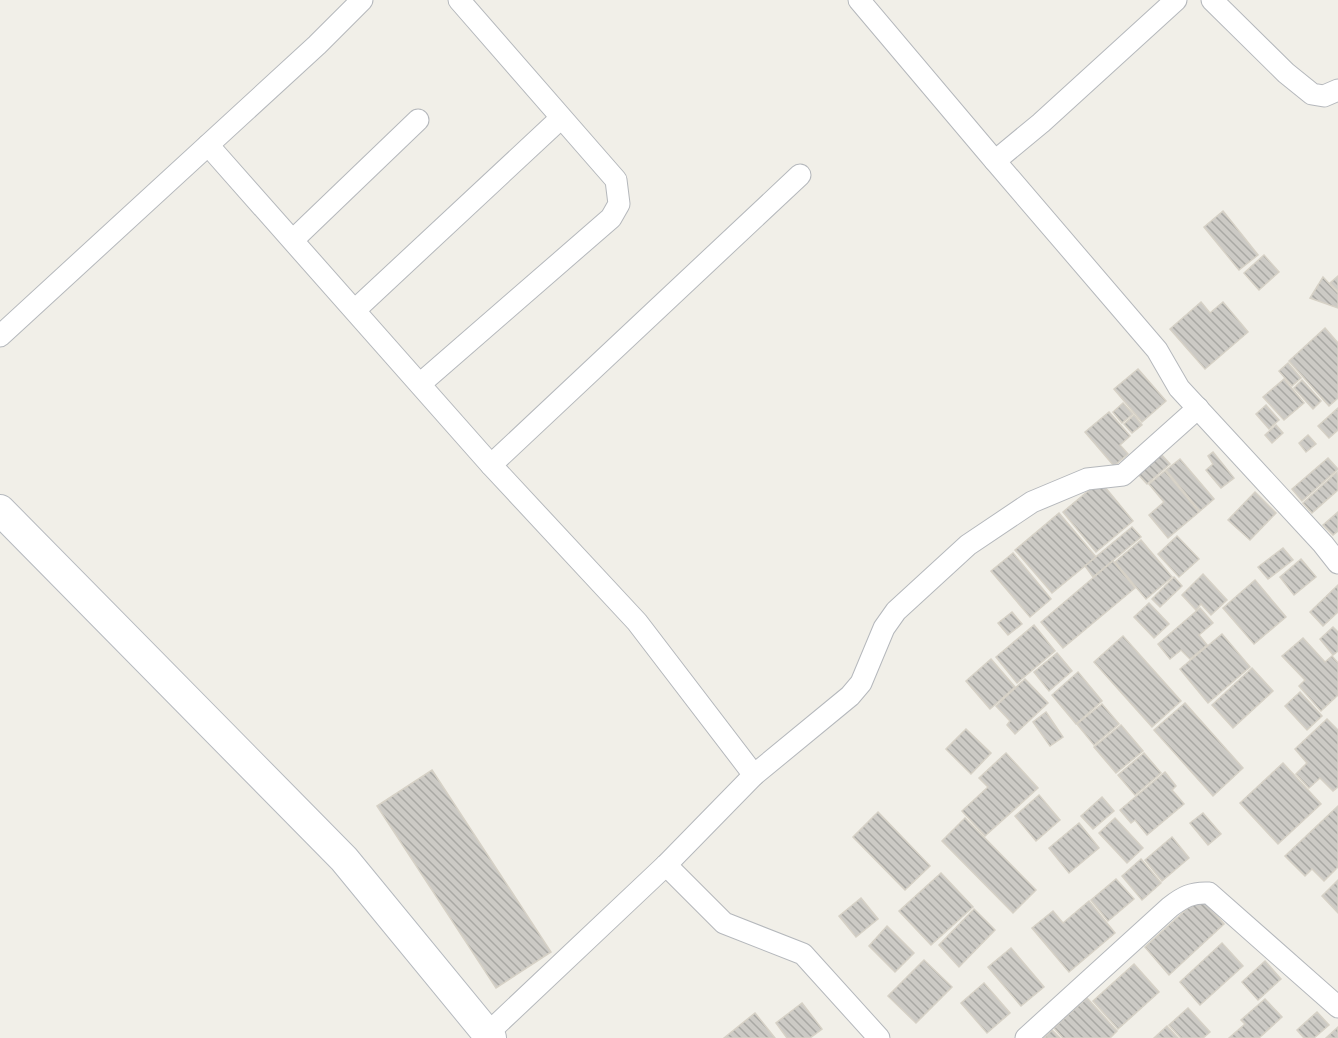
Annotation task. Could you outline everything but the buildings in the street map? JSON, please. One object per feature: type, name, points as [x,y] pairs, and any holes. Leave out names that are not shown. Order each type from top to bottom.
[{"type":"main road","points":[[0,510],[344,859],[489,1036]]},
{"type":"street","points":[[0,336],[317,45],[362,0]]},
{"type":"street","points":[[420,384],[611,218],[619,204],[616,180],[459,0]]},
{"type":"street","points":[[859,0],[1157,350],[1179,388],[1338,563]]},
{"type":"street","points":[[995,162],[1176,0]]},
{"type":"street","points":[[1212,0],[1286,73],[1312,94],[1324,96],[1338,90]]},
{"type":"street","points":[[355,310],[561,118]]},
{"type":"street","points":[[293,240],[418,120]]},
{"type":"street","points":[[208,145],[491,465],[637,622],[754,776]]},
{"type":"street","points":[[491,465],[800,175]]},
{"type":"street","points":[[489,1036],[666,865],[754,776],[850,696],[861,683],[884,628],[896,610],[968,545],[1021,508],[1042,498],[1087,479],[1123,475],[1198,408]]},
{"type":"street","points":[[666,865],[724,923],[803,954],[879,1038]]},
{"type":"street","points":[[1026,1038],[1170,907],[1184,896],[1196,892],[1209,893],[1338,1007]]}]
